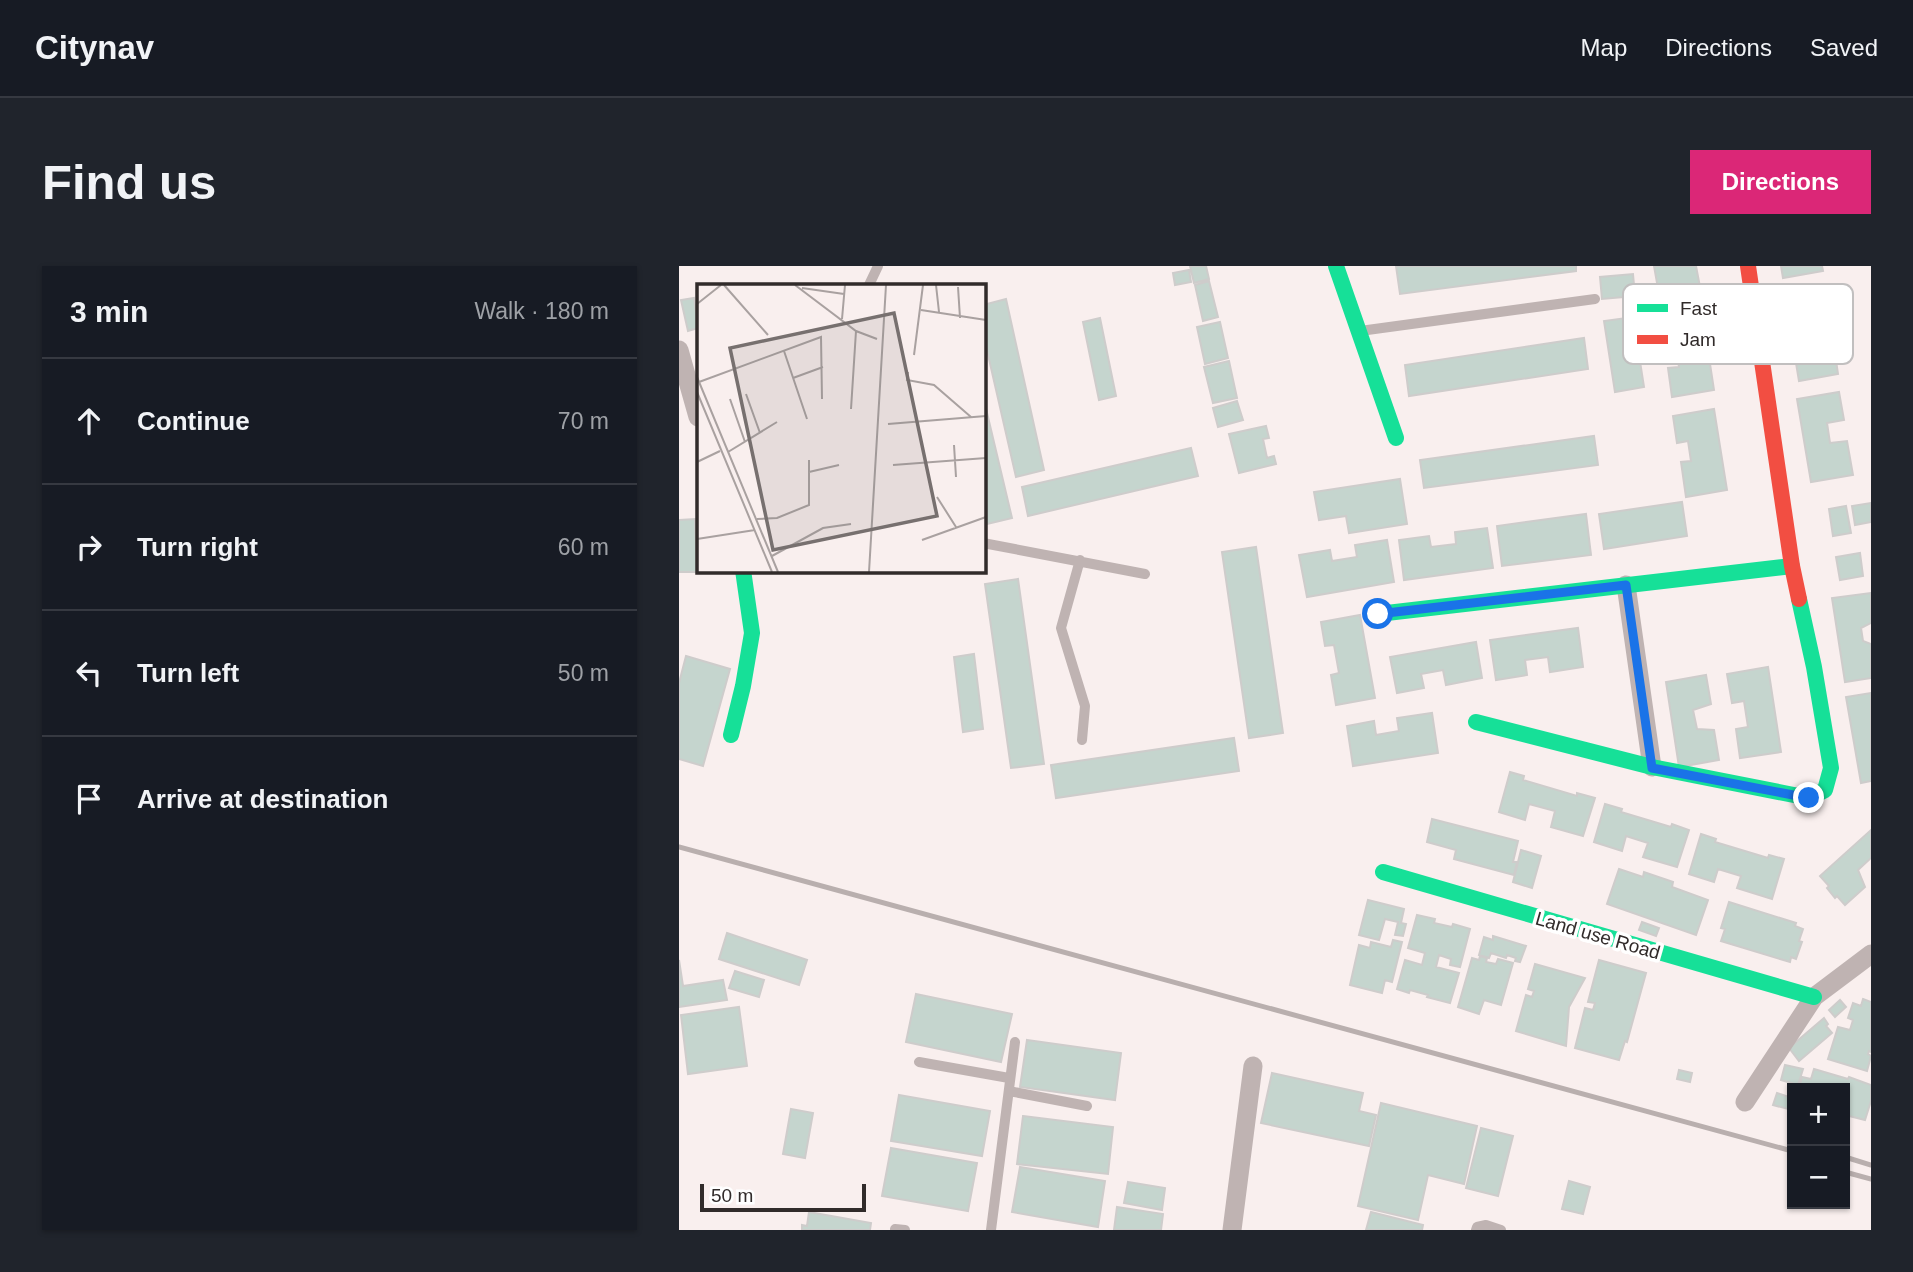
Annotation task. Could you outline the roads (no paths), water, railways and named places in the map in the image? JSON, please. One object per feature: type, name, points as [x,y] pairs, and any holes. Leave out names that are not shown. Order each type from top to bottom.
[{"type":"street","points":[[1336,266],[1396,438]]},
{"type":"street","points":[[1748,266],[1751,284]]},
{"type":"street","points":[[679,350],[697,413]]},
{"type":"street","points":[[1476,722],[1652,768],[1809,798],[1825,790],[1831,768],[1814,667],[1792,566],[1762,364]]},
{"type":"street","points":[[1378,614],[1792,566]]},
{"type":"street","points":[[731,735],[752,633],[743,572]]},
{"type":"street","points":[[1626,585],[1652,768]]},
{"type":"street","name":"Land use Road","points":[[1383,873],[1814,997]]},
{"type":"street","points":[[1745,1102],[1814,997],[1871,954]]},
{"type":"street","points":[[1232,1230],[1253,1066]]},
{"type":"lane","points":[[870,284],[879,266]]},
{"type":"lane","points":[[1359,331],[1595,299]]},
{"type":"lane","points":[[985,543],[1145,574]]},
{"type":"lane","points":[[1080,560],[1061,628],[1085,706],[1082,740]]},
{"type":"lane","points":[[991,1230],[1015,1042]]},
{"type":"lane","points":[[919,1062],[1009,1078]]},
{"type":"lane","points":[[1009,1091],[1087,1106]]},
{"type":"lane","points":[[1476,1230],[1486,1225],[1501,1230]]},
{"type":"railway","points":[[679,847],[1787,1150]]},
{"type":"railway","points":[[1850,1159],[1871,1165]]},
{"type":"railway","points":[[1850,1173],[1871,1179]]}]
